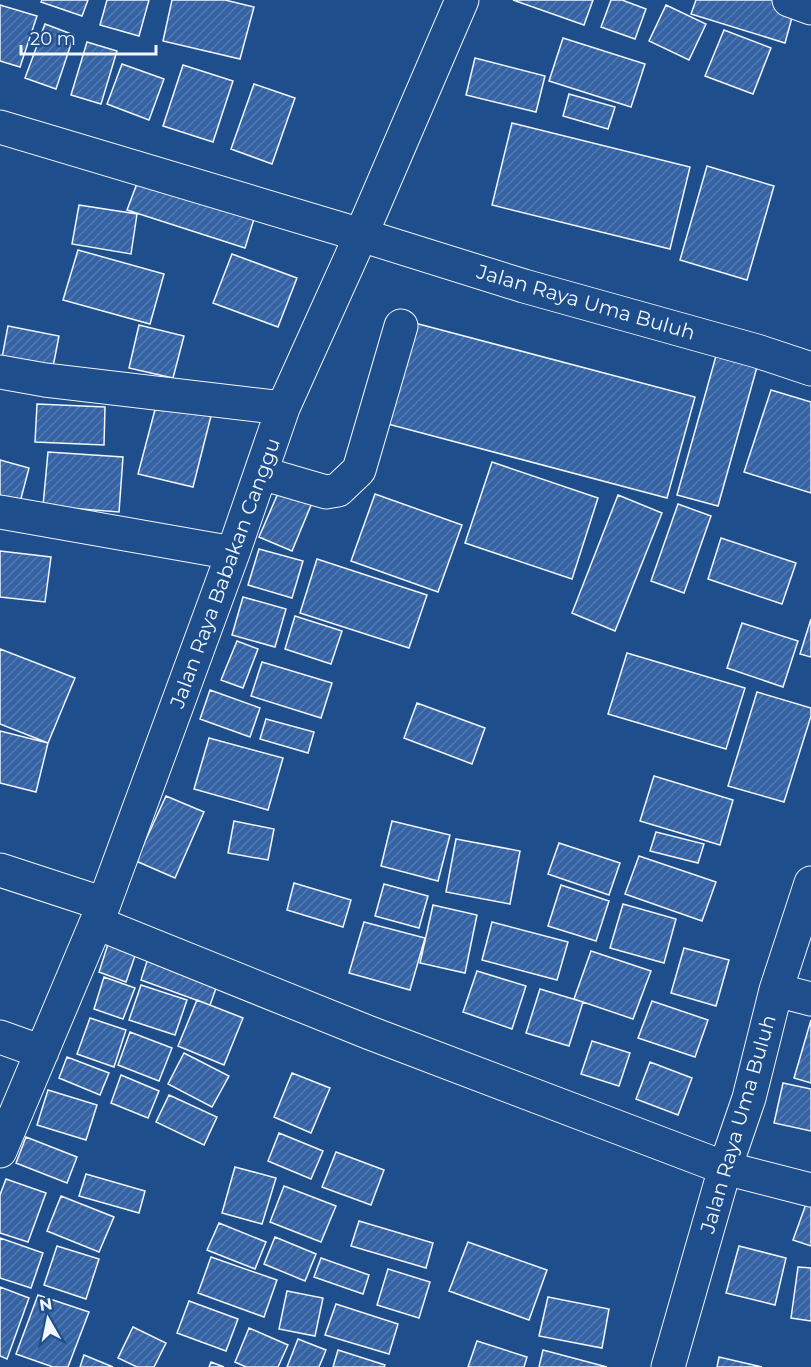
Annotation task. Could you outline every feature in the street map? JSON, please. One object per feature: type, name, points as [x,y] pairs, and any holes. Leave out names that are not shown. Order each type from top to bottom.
[{"type":"street","name":"Jalan Raya Babakan Canggu","points":[[0,1151],[100,914],[233,553],[283,408],[361,235],[462,0]]},
{"type":"street","points":[[789,0],[811,8]]},
{"type":"street","name":"Jalan Raya Uma Buluh","points":[[0,127],[524,286],[757,351],[811,369]]},
{"type":"street","points":[[261,472],[326,492],[338,490],[359,470],[401,326]]},
{"type":"street","points":[[0,372],[45,380],[283,408]]},
{"type":"street","points":[[0,512],[233,553]]},
{"type":"street","points":[[0,870],[370,1033],[725,1168],[811,1190]]},
{"type":"street","name":"Jalan Raya Uma Buluh","points":[[668,1367],[725,1168],[749,1098],[776,990],[811,883]]},
{"type":"street","points":[[776,990],[811,999]]},
{"type":"street","points":[[0,1036],[42,1052]]},
{"type":"building","points":[[42,0],[88,0],[82,16],[41,2]]},
{"type":"building","points":[[107,0],[149,0],[139,36],[100,25]]},
{"type":"building","points":[[172,0],[225,0],[254,7],[240,59],[163,41]]},
{"type":"building","points":[[513,0],[593,0],[584,25]]},
{"type":"building","points":[[611,0],[622,0],[646,9],[635,39],[601,27]]},
{"type":"building","points":[[696,0],[787,0],[796,3],[785,43],[691,14]]},
{"type":"building","points":[[0,5],[37,16],[20,67],[0,61]]},
{"type":"building","points":[[666,5],[706,24],[689,60],[649,41]]},
{"type":"building","points":[[45,24],[74,35],[56,89],[25,78]]},
{"type":"building","points":[[724,30],[771,48],[753,94],[705,76]]},
{"type":"building","points":[[563,38],[645,64],[631,107],[549,81]]},
{"type":"building","points":[[87,42],[117,51],[101,104],[71,95]]},
{"type":"building","points":[[475,58],[545,76],[536,112],[466,95]]},
{"type":"building","points":[[122,64],[164,79],[149,120],[107,104]]},
{"type":"building","points":[[183,65],[233,81],[213,142],[163,126]]},
{"type":"building","points":[[254,84],[295,98],[272,164],[231,149]]},
{"type":"building","points":[[569,94],[615,107],[608,129],[563,116]]},
{"type":"building","points":[[512,123],[690,167],[670,249],[492,205]]},
{"type":"building","points":[[707,166],[774,186],[747,280],[680,260]]},
{"type":"building","points":[[141,173],[258,206],[245,248],[127,210]]},
{"type":"building","points":[[79,205],[137,214],[131,254],[72,244]]},
{"type":"building","points":[[78,250],[164,274],[150,324],[63,300]]},
{"type":"building","points":[[232,254],[297,278],[278,327],[213,303]]},
{"type":"building","points":[[411,322],[695,397],[667,498],[384,423]]},
{"type":"building","points":[[139,325],[184,336],[173,378],[129,368]]},
{"type":"building","points":[[8,326],[59,336],[52,372],[1,363]]},
{"type":"building","points":[[716,356],[757,367],[718,506],[677,495]]},
{"type":"building","points":[[771,390],[811,402],[811,493],[744,472]]},
{"type":"building","points":[[157,402],[211,416],[193,487],[138,474]]},
{"type":"building","points":[[37,404],[105,407],[104,445],[35,442]]},
{"type":"building","points":[[48,452],[123,457],[119,512],[43,506]]},
{"type":"building","points":[[0,460],[29,468],[19,506],[0,501]]},
{"type":"building","points":[[492,462],[598,498],[572,579],[465,543]]},
{"type":"building","points":[[282,484],[314,498],[292,551],[259,537]]},
{"type":"building","points":[[375,494],[462,525],[438,592],[351,561]]},
{"type":"building","points":[[618,495],[662,513],[615,631],[572,613]]},
{"type":"building","points":[[678,504],[711,516],[684,593],[651,581]]},
{"type":"building","points":[[721,538],[796,563],[782,604],[708,579]]},
{"type":"building","points":[[259,549],[303,561],[292,598],[248,585]]},
{"type":"building","points":[[0,551],[51,557],[45,602],[0,597]]},
{"type":"building","points":[[317,559],[427,595],[409,648],[300,613]]},
{"type":"building","points":[[243,597],[286,609],[275,647],[232,635]]},
{"type":"building","points":[[295,616],[342,631],[331,664],[285,649]]},
{"type":"building","points":[[811,619],[811,657],[800,654]]},
{"type":"building","points":[[742,623],[798,641],[783,687],[727,668]]},
{"type":"building","points":[[237,641],[258,649],[243,688],[221,680]]},
{"type":"building","points":[[0,649],[75,678],[48,743],[0,724]]},
{"type":"building","points":[[627,653],[745,688],[726,749],[608,714]]},
{"type":"building","points":[[262,662],[332,683],[321,718],[251,696]]},
{"type":"building","points":[[210,690],[260,708],[250,737],[200,719]]},
{"type":"building","points":[[757,692],[811,708],[811,716],[784,802],[728,786]]},
{"type":"building","points":[[417,703],[485,728],[472,764],[404,738]]},
{"type":"building","points":[[266,719],[314,732],[308,753],[260,739]]},
{"type":"building","points":[[0,731],[48,743],[36,792],[0,783]]},
{"type":"building","points":[[209,738],[283,758],[268,810],[194,789]]},
{"type":"building","points":[[654,776],[733,800],[720,845],[640,821]]},
{"type":"building","points":[[166,796],[204,812],[175,878],[136,861]]},
{"type":"building","points":[[234,821],[274,829],[268,860],[228,853]]},
{"type":"building","points":[[392,821],[450,835],[438,881],[381,866]]},
{"type":"building","points":[[656,832],[704,844],[698,863],[650,851]]},
{"type":"building","points":[[456,839],[520,851],[510,904],[446,892]]},
{"type":"building","points":[[559,843],[620,863],[609,895],[548,874]]},
{"type":"building","points":[[639,856],[716,882],[702,921],[625,894]]},
{"type":"building","points":[[294,883],[351,900],[343,927],[287,910]]},
{"type":"building","points":[[384,884],[428,896],[419,928],[375,916]]},
{"type":"building","points":[[561,885],[609,901],[596,941],[548,926]]},
{"type":"building","points":[[623,904],[676,919],[664,963],[610,948]]},
{"type":"building","points":[[433,905],[477,915],[465,973],[420,963]]},
{"type":"building","points":[[364,922],[425,938],[410,990],[349,973]]},
{"type":"building","points":[[492,922],[568,942],[557,980],[482,960]]},
{"type":"building","points":[[109,941],[137,950],[126,982],[99,972]]},
{"type":"building","points":[[684,948],[729,960],[716,1006],[671,993]]},
{"type":"building","points":[[591,951],[651,971],[633,1019],[574,999]]},
{"type":"building","points":[[150,952],[219,980],[210,1005],[141,980]]},
{"type":"building","points":[[477,971],[526,986],[512,1029],[463,1012]]},
{"type":"building","points":[[104,977],[135,988],[123,1019],[94,1009]]},
{"type":"building","points":[[141,985],[187,1000],[175,1035],[129,1020]]},
{"type":"building","points":[[540,989],[583,1002],[569,1046],[526,1033]]},
{"type":"building","points":[[197,1000],[243,1018],[224,1065],[178,1046]]},
{"type":"building","points":[[652,1001],[708,1020],[695,1057],[638,1038]]},
{"type":"building","points":[[90,1018],[126,1030],[114,1067],[77,1054]]},
{"type":"building","points":[[811,1020],[811,1083],[794,1078]]},
{"type":"building","points":[[130,1032],[172,1048],[159,1081],[118,1065]]},
{"type":"building","points":[[592,1041],[630,1053],[619,1086],[581,1074]]},
{"type":"building","points":[[184,1053],[229,1076],[212,1107],[168,1084]]},
{"type":"building","points":[[67,1057],[109,1073],[100,1095],[59,1078]]},
{"type":"building","points":[[650,1062],[692,1078],[678,1115],[636,1099]]},
{"type":"building","points":[[292,1073],[330,1088],[311,1133],[274,1117]]},
{"type":"building","points":[[121,1075],[159,1091],[148,1118],[111,1103]]},
{"type":"building","points":[[783,1083],[811,1089],[811,1131],[774,1123]]},
{"type":"building","points":[[48,1090],[97,1105],[86,1140],[37,1125]]},
{"type":"building","points":[[169,1095],[217,1117],[204,1145],[156,1122]]},
{"type":"building","points":[[279,1133],[323,1151],[311,1179],[268,1161]]},
{"type":"building","points":[[26,1137],[77,1157],[67,1183],[16,1163]]},
{"type":"building","points":[[336,1152],[384,1170],[371,1205],[322,1187]]},
{"type":"building","points":[[235,1167],[276,1178],[262,1224],[222,1213]]},
{"type":"building","points":[[86,1174],[145,1191],[139,1213],[79,1196]]},
{"type":"building","points":[[6,1179],[46,1193],[28,1242],[0,1233],[0,1195]]},
{"type":"building","points":[[284,1186],[336,1206],[321,1242],[270,1222]]},
{"type":"building","points":[[811,1193],[811,1246],[793,1240]]},
{"type":"building","points":[[61,1196],[114,1217],[99,1252],[47,1231]]},
{"type":"building","points":[[359,1221],[433,1243],[426,1268],[351,1246]]},
{"type":"building","points":[[219,1223],[266,1242],[255,1269],[207,1250]]},
{"type":"building","points":[[275,1237],[316,1254],[305,1281],[264,1264]]},
{"type":"building","points":[[0,1238],[43,1253],[31,1288],[0,1278]]},
{"type":"building","points":[[468,1242],[547,1270],[529,1320],[449,1291]]},
{"type":"building","points":[[57,1246],[99,1259],[86,1299],[44,1285]]},
{"type":"building","points":[[739,1246],[786,1258],[775,1305],[726,1293]]},
{"type":"building","points":[[211,1257],[277,1280],[264,1317],[198,1293]]},
{"type":"building","points":[[321,1258],[369,1275],[363,1294],[314,1277]]},
{"type":"building","points":[[798,1267],[811,1268],[811,1321],[791,1318]]},
{"type":"building","points":[[388,1269],[430,1282],[419,1318],[377,1305]]},
{"type":"building","points":[[0,1287],[29,1298],[7,1359],[0,1356]]},
{"type":"building","points":[[287,1291],[323,1298],[315,1336],[279,1329]]},
{"type":"building","points":[[38,1295],[89,1312],[68,1367],[53,1367],[16,1354]]},
{"type":"building","points":[[548,1297],[609,1309],[602,1348],[539,1336]]},
{"type":"building","points":[[189,1301],[238,1319],[226,1351],[177,1333]]},
{"type":"building","points":[[336,1304],[398,1324],[389,1354],[325,1335]]},
{"type":"building","points":[[133,1327],[166,1343],[154,1367],[137,1367],[118,1358]]},
{"type":"building","points":[[249,1328],[288,1345],[278,1367],[246,1367],[235,1362]]},
{"type":"building","points":[[298,1339],[326,1350],[319,1367],[287,1367]]},
{"type":"building","points":[[477,1341],[527,1357],[524,1367],[468,1367]]},
{"type":"building","points":[[338,1350],[385,1365],[384,1367],[333,1367]]},
{"type":"building","points":[[543,1350],[607,1367],[539,1367]]},
{"type":"building","points":[[84,1355],[113,1367],[80,1367]]},
{"type":"building","points":[[719,1357],[762,1367],[717,1367]]},
{"type":"building","points":[[211,1362],[224,1367],[209,1367]]}]
